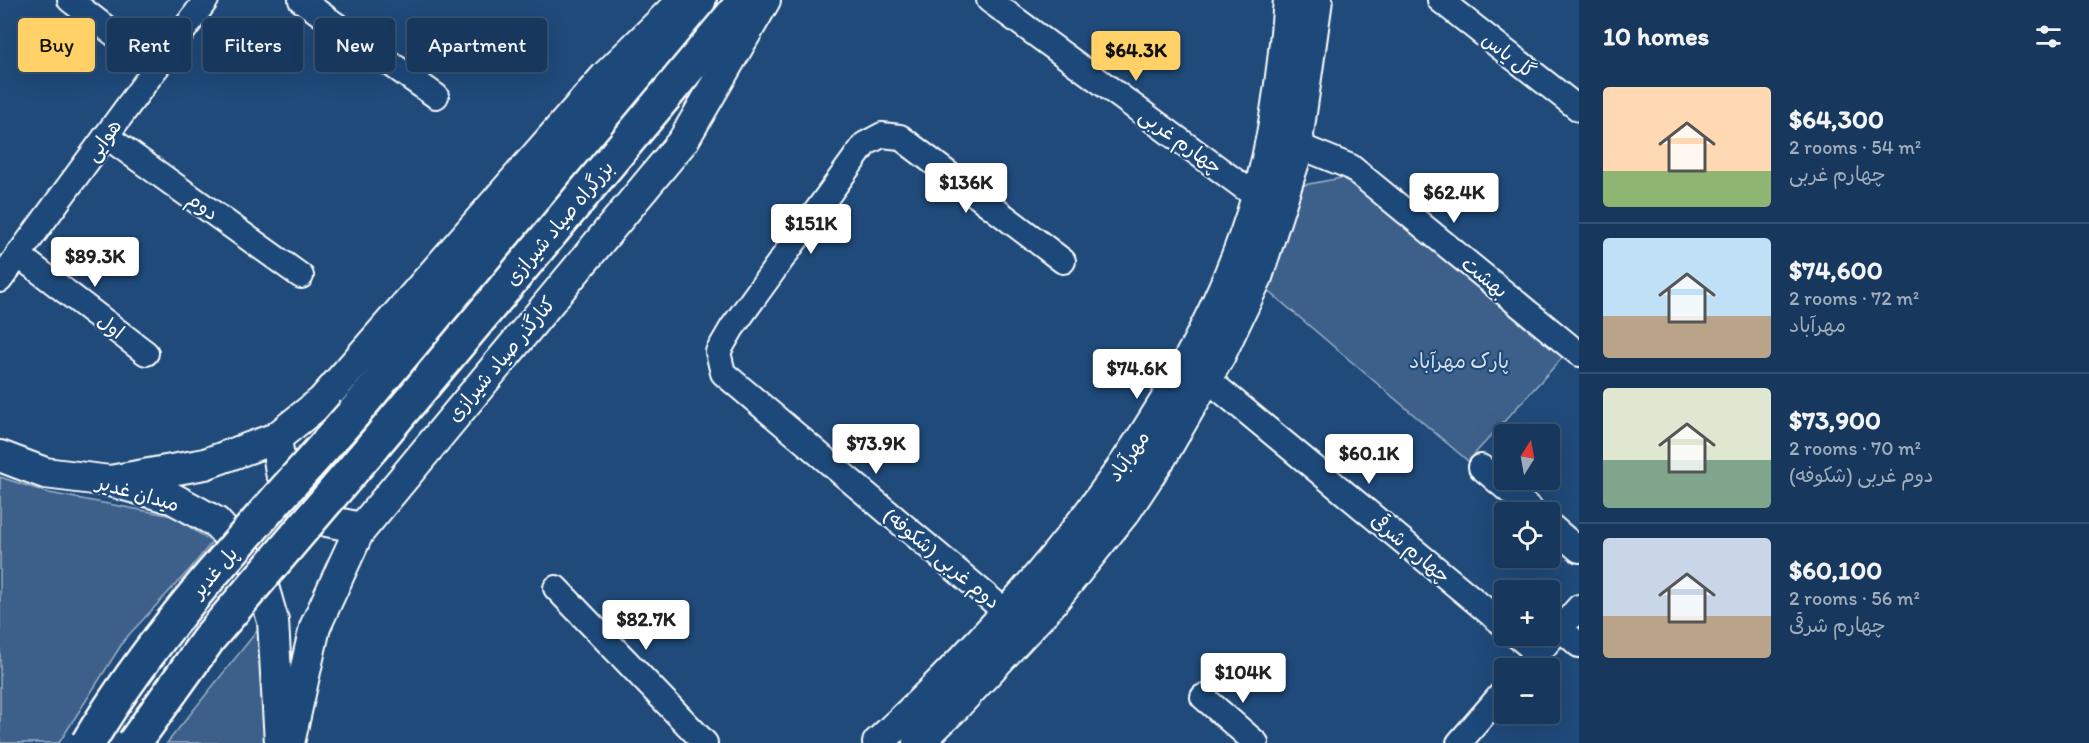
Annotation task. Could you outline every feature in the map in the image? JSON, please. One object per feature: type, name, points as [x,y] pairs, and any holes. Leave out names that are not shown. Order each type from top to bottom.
[{"type":"highway","name":"بزرگراه صیاد شیرازی","points":[[354,413],[699,0]]},
{"type":"highway","name":"بزرگراه صیاد شیرازی","points":[[374,446],[745,0]]},
{"type":"highway","name":"پل غدیر","points":[[88,743],[103,718],[179,611],[354,413]]},
{"type":"highway","name":"پل غدیر","points":[[134,743],[210,637],[374,446]]},
{"type":"main road","points":[[110,481],[205,464],[276,438],[322,401],[605,77],[683,0]]},
{"type":"main road","name":"کنارگذر صیاد شیرازی","points":[[289,743],[315,627],[361,528],[683,141],[765,0]]},
{"type":"main road","name":"مهرآباد","points":[[878,743],[1007,614],[1100,497],[1147,430],[1193,354],[1228,280],[1257,197],[1272,132],[1289,0]]},
{"type":"main road","name":"مهرآباد","points":[[918,743],[953,710],[1049,606],[1127,509],[1162,456],[1220,355],[1257,277],[1299,146],[1298,134],[1317,0]]},
{"type":"main road","points":[[276,438],[281,472],[299,502],[327,521],[361,528]]},
{"type":"main road","name":"میدان غدیر","points":[[0,456],[45,473],[110,481],[172,498],[216,522],[258,569],[273,621],[280,743]]},
{"type":"street","points":[[70,0],[107,28]]},
{"type":"street","name":"هوایی","points":[[191,21],[206,0]]},
{"type":"street","points":[[301,0],[436,96]]},
{"type":"street","name":"چهارم غربی","points":[[989,0],[1257,197]]},
{"type":"street","name":"گل یاس","points":[[1440,0],[1579,109]]},
{"type":"street","name":"هوایی","points":[[0,280],[154,72]]},
{"type":"street","name":"دوم غربی (شکوفه)","points":[[1007,614],[723,373],[718,352],[732,328],[865,144],[882,135],[900,137],[1063,261]]},
{"type":"street","name":"دوم","points":[[106,136],[301,276]]},
{"type":"street","name":"بهشت","points":[[1299,146],[1350,167],[1579,354]]},
{"type":"street","name":"اول","points":[[18,255],[146,353]]},
{"type":"street","name":"چهارم شرقی","points":[[1206,378],[1494,618]]},
{"type":"street","points":[[1481,467],[1522,502]]},
{"type":"street","points":[[1560,534],[1579,550]]},
{"type":"street","points":[[556,588],[705,743]]},
{"type":"street","points":[[1579,607],[1560,628],[1579,645]]},
{"type":"street","points":[[1534,658],[1544,646]]},
{"type":"street","points":[[1203,697],[1256,743]]},
{"type":"street","points":[[1459,743],[1494,703]]},
{"type":"green space","name":"پارک مهرآباد","points":[[1346,177],[1563,357],[1502,424],[1494,424],[1494,433],[1468,461],[1265,288],[1304,185]]},
{"type":"green space","points":[[0,477],[49,493],[173,516],[212,542],[125,639],[59,743],[0,743]]},
{"type":"green space","points":[[261,626],[264,743],[167,743]]}]
